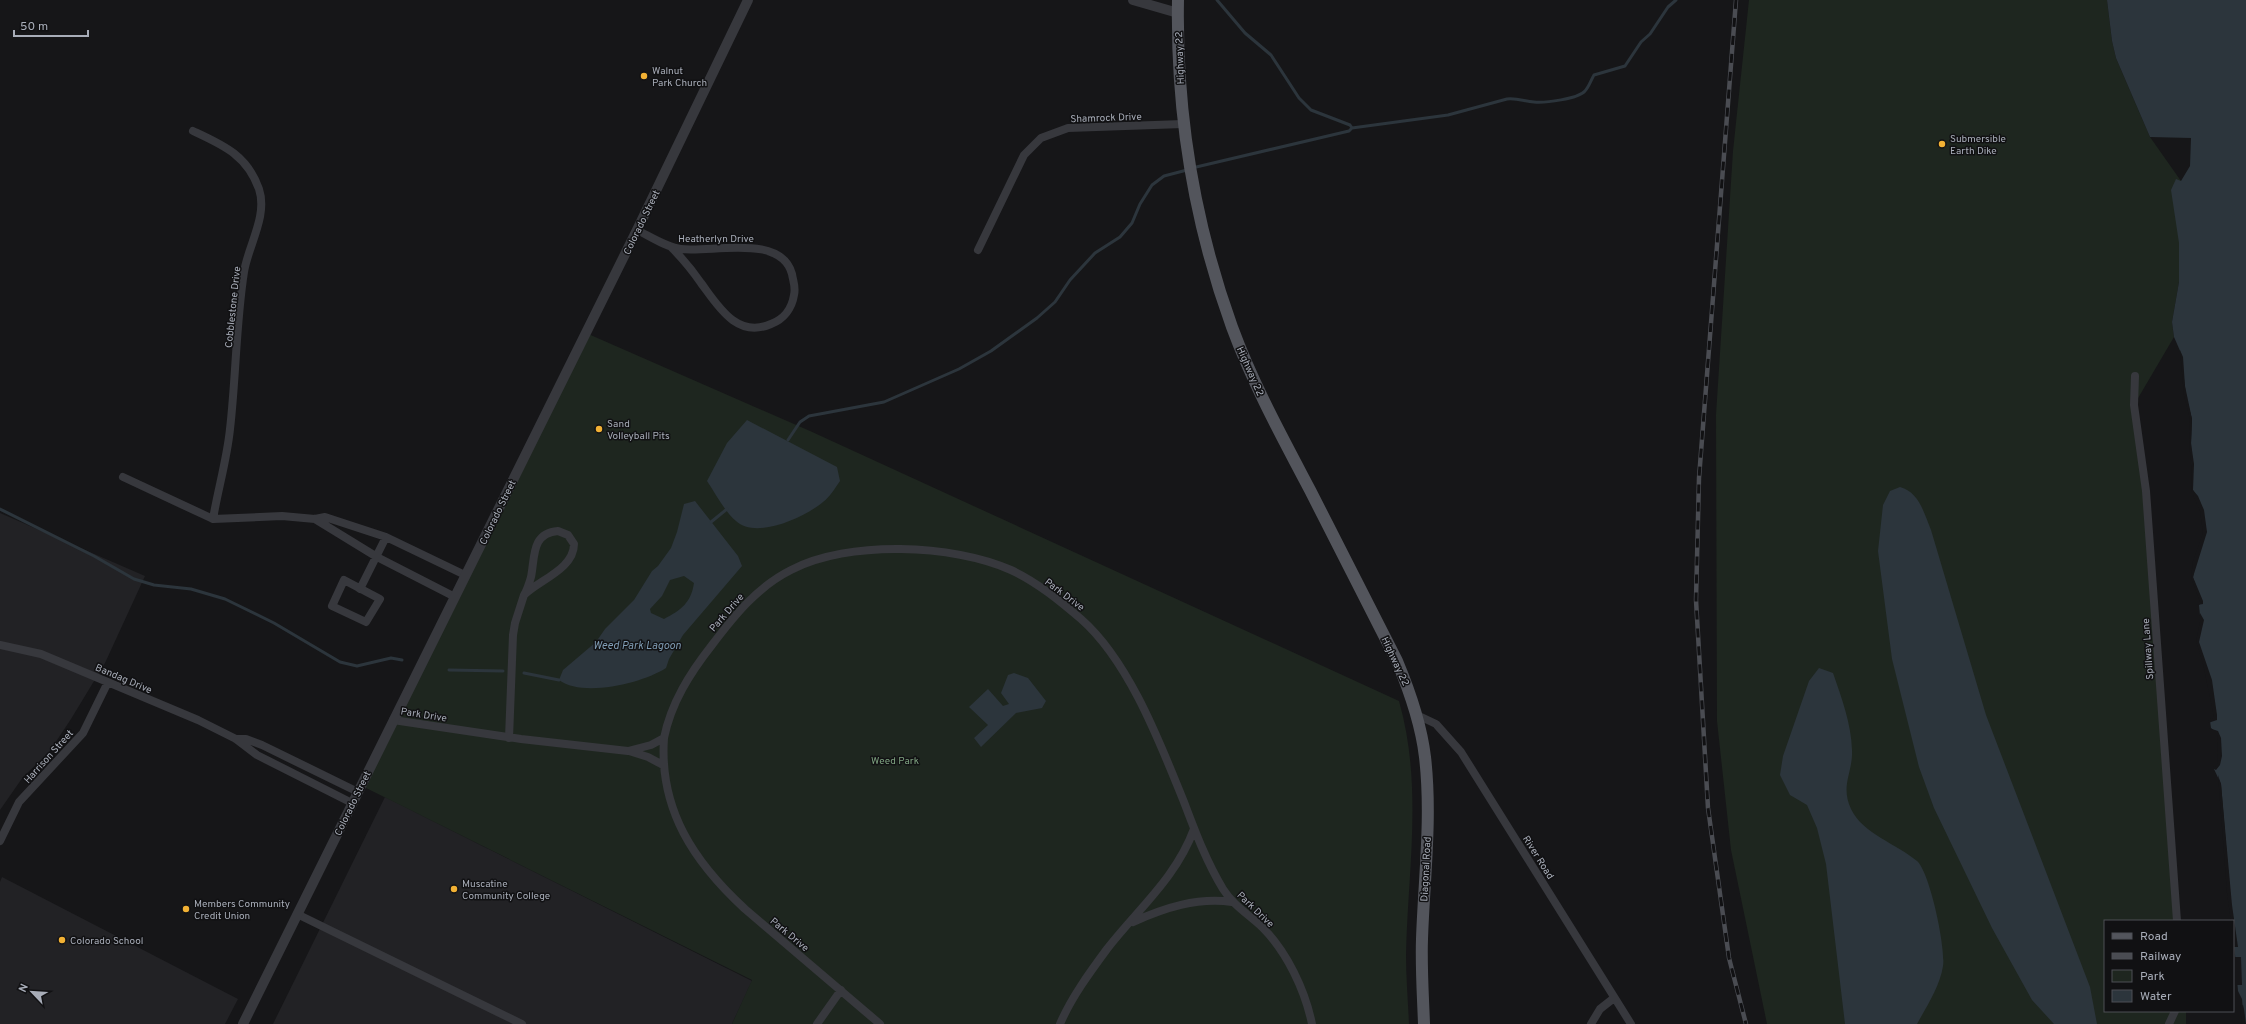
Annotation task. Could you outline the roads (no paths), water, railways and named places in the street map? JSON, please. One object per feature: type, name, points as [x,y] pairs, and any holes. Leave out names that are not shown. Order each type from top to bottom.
[{"type":"main road","name":"Highway 22","points":[[1178,0],[1179,77],[1184,124],[1195,195],[1206,246],[1233,328],[1265,403],[1397,661],[1416,715]]},
{"type":"main road","name":"Diagonal Road","points":[[1416,715],[1425,756],[1428,795],[1422,940],[1424,1024]]},
{"type":"street","name":"Colorado Street","points":[[243,1024],[465,575],[638,230],[748,0]]},
{"type":"street","points":[[1132,0],[1178,13]]},
{"type":"street","name":"Shamrock Drive","points":[[978,250],[1024,155],[1041,138],[1068,128],[1184,124]]},
{"type":"street","name":"Cobblestone Drive","points":[[193,131],[220,143],[240,157],[253,175],[260,191],[260,213],[244,271],[230,431],[212,518]]},
{"type":"street","name":"Heatherlyn Drive","points":[[638,230],[672,248],[690,267],[722,312],[739,325],[748,328],[765,327],[785,315],[792,305],[795,288],[791,270],[780,257],[773,253],[754,247],[706,250],[672,248]]},
{"type":"street","name":"Spillway Lane","points":[[2135,376],[2134,405],[2146,491],[2177,920]]},
{"type":"street","points":[[123,477],[212,518],[282,516],[315,519],[325,517],[386,538],[465,575]]},
{"type":"street","points":[[315,519],[377,557],[455,597]]},
{"type":"street","points":[[509,738],[513,635],[518,610],[531,576],[533,553],[540,540],[552,532],[558,531],[568,536],[574,544],[572,556],[552,575],[531,588],[524,595]]},
{"type":"street","points":[[360,589],[386,538]]},
{"type":"street","name":"Park Drive","points":[[880,1024],[745,909],[706,869],[689,844],[678,822],[666,785],[663,765],[664,738],[673,707],[700,660],[743,606],[776,578],[811,561],[855,551],[886,549],[925,550],[965,556],[1012,571],[1033,582],[1059,601],[1096,633],[1110,651],[1135,692],[1167,762],[1212,869],[1232,902],[1261,927],[1282,951],[1304,999],[1312,1024]]},
{"type":"street","points":[[344,580],[360,589],[380,599],[366,622],[332,606],[344,580]]},
{"type":"street","name":"Bandag Drive","points":[[0,645],[41,654],[236,739],[257,755],[352,803]]},
{"type":"street","name":"Harrison Street","points":[[0,841],[19,802],[83,733],[108,682]]},
{"type":"street","name":"River Road","points":[[1416,715],[1436,724],[1461,752],[1631,1024]]},
{"type":"street","name":"Park Drive","points":[[393,720],[509,738],[628,751],[651,745],[664,738]]},
{"type":"street","name":"Bandag Drive","points":[[236,739],[246,739],[262,745],[358,792]]},
{"type":"street","points":[[628,751],[648,757],[663,765]]},
{"type":"street","points":[[1059,1024],[1068,1007],[1107,949],[1174,871],[1187,847],[1194,829]]},
{"type":"street","points":[[1130,924],[1150,914],[1193,902],[1209,900],[1232,902]]},
{"type":"street","points":[[297,914],[522,1024]]},
{"type":"street","points":[[817,1024],[841,990]]},
{"type":"street","points":[[1591,1024],[1600,1009],[1614,998]]},
{"type":"street","points":[[2169,1024],[2175,1012]]},
{"type":"water","points":[[2107,0],[2246,0],[2246,1024],[2244,1024],[2242,999],[2238,991],[2234,942],[2234,920],[2232,920],[2221,784],[2214,769],[2218,767],[2219,735],[2211,728],[2210,721],[2216,719],[2205,663],[2198,641],[2201,626],[2199,605],[2202,602],[2193,578],[2195,561],[2205,533],[2201,508],[2193,490],[2191,444],[2192,419],[2186,396],[2181,353],[2174,337],[2172,322],[2179,282],[2179,243],[2171,190],[2176,179],[2181,181],[2190,166],[2191,138],[2150,137],[2116,58],[2112,41]]},
{"type":"water","points":[[747,420],[837,467],[840,481],[828,498],[815,508],[793,520],[768,527],[756,528],[745,526],[736,521],[724,507],[707,481],[727,443]]},
{"type":"water","points":[[1900,487],[1912,493],[1916,498],[1923,510],[1931,530],[1986,715],[2090,987],[2097,1024],[2054,1024],[2032,1000],[1992,928],[1934,808],[1919,767],[1892,659],[1878,551],[1883,505],[1890,491]]},
{"type":"water","name":"Weed Park Lagoon","points":[[695,501],[738,556],[742,566],[683,635],[669,659],[666,668],[643,679],[597,688],[583,688],[570,685],[559,680],[563,670],[596,642],[605,629],[634,600],[652,571],[658,566],[671,548],[677,532],[684,504]],"holes":[[[684,576],[694,583],[693,590],[688,601],[680,609],[664,619],[651,613],[650,609],[662,596],[670,580]]]},
{"type":"water","points":[[1819,668],[1833,673],[1848,721],[1852,758],[1847,793],[1851,809],[1856,818],[1872,832],[1917,861],[1922,868],[1932,895],[1940,928],[1943,966],[1936,988],[1917,1024],[1845,1024],[1826,864],[1817,828],[1807,805],[1790,795],[1780,775],[1783,756],[1809,681]]},
{"type":"water","points":[[1014,673],[1028,678],[1046,701],[1042,708],[1016,713],[981,747],[974,738],[988,725],[969,707],[988,689],[1003,706],[1009,704],[1001,693],[1008,675]]},
{"type":"waterway","points":[[1217,0],[1245,33],[1271,55],[1299,98],[1311,110],[1350,125],[1352,128]]},
{"type":"waterway","points":[[1192,168],[1349,131],[1352,128],[1448,115],[1507,99],[1539,102],[1561,100],[1576,96],[1585,91],[1594,75],[1625,66],[1641,42],[1650,34],[1668,7],[1676,0]]},
{"type":"waterway","points":[[788,440],[800,422],[809,416],[884,402],[959,369],[991,351],[1037,318],[1055,302],[1070,280],[1095,253],[1120,237],[1132,223],[1140,204],[1152,185],[1164,176],[1187,170]]},
{"type":"waterway","points":[[0,509],[94,556],[134,579],[154,585],[191,589],[225,599],[274,623],[340,662],[357,666],[391,658],[402,660]]},
{"type":"waterway","points":[[711,522],[727,509]]},
{"type":"waterway","points":[[449,670],[503,671]]},
{"type":"waterway","points":[[524,673],[559,680]]},
{"type":"railway","points":[[1736,0],[1699,478],[1696,600],[1708,808],[1729,958],[1746,1024]]},
{"type":"place","name":"Walnut Park Church","points":[[644,76]]},
{"type":"place","name":"Submersible Earth Dike","points":[[1942,144]]},
{"type":"place","name":"Sand Volleyball Pits","points":[[599,429]]},
{"type":"place","name":"Muscatine Community College","points":[[454,889]]},
{"type":"place","name":"Members Community Credit Union","points":[[186,909]]},
{"type":"place","name":"Colorado School","points":[[62,940]]},
{"type":"park label","name":"Weed Park","points":[[895,760]]}]
